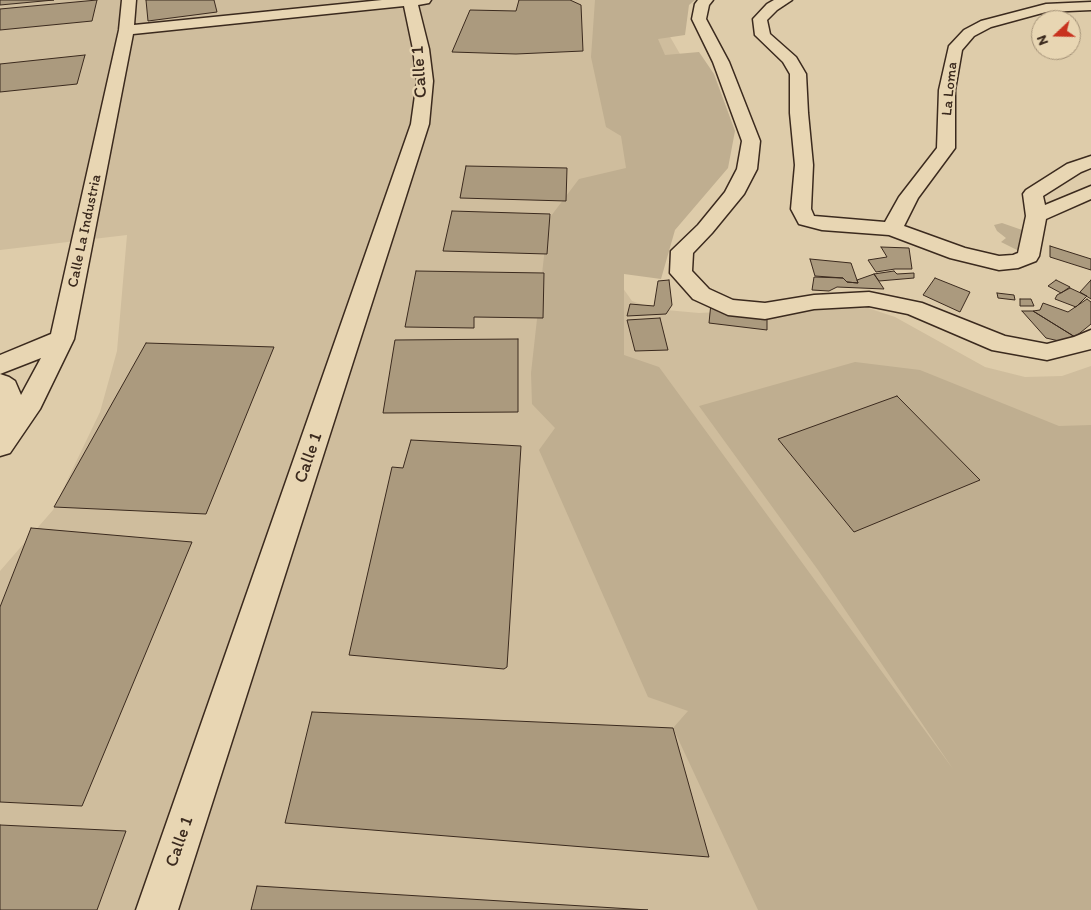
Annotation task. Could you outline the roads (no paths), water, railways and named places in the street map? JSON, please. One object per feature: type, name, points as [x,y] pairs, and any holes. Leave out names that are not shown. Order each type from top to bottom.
[{"type":"street","name":"Calle La Industria","points":[[0,446],[32,402],[62,339],[126,30],[129,0]]},
{"type":"street","points":[[706,0],[702,4],[699,19],[721,62],[751,141],[747,169],[734,194],[705,229],[682,251],[681,273],[701,294],[728,307],[765,311],[814,302],[869,299],[914,308],[1001,344],[1047,352],[1081,344],[1091,338]]},
{"type":"street","points":[[785,0],[772,7],[760,18],[763,35],[790,60],[798,74],[799,113],[804,165],[801,209],[806,220],[822,224],[892,229],[958,253],[1000,263],[1018,261],[1028,256],[1036,216],[1033,194],[1074,168],[1091,162]]},
{"type":"street","points":[[126,30],[270,14],[417,1]]},
{"type":"street","name":"Calle 1","points":[[157,910],[420,124],[425,81],[417,1]]},
{"type":"street","name":"La Loma","points":[[892,229],[908,197],[946,148],[947,90],[954,49],[969,34],[986,24],[1046,8],[1091,6]]},
{"type":"street","points":[[1036,216],[1091,192]]},
{"type":"street","points":[[0,365],[62,339]]},
{"type":"street","points":[[0,384],[6,388],[8,397],[0,423]]}]
